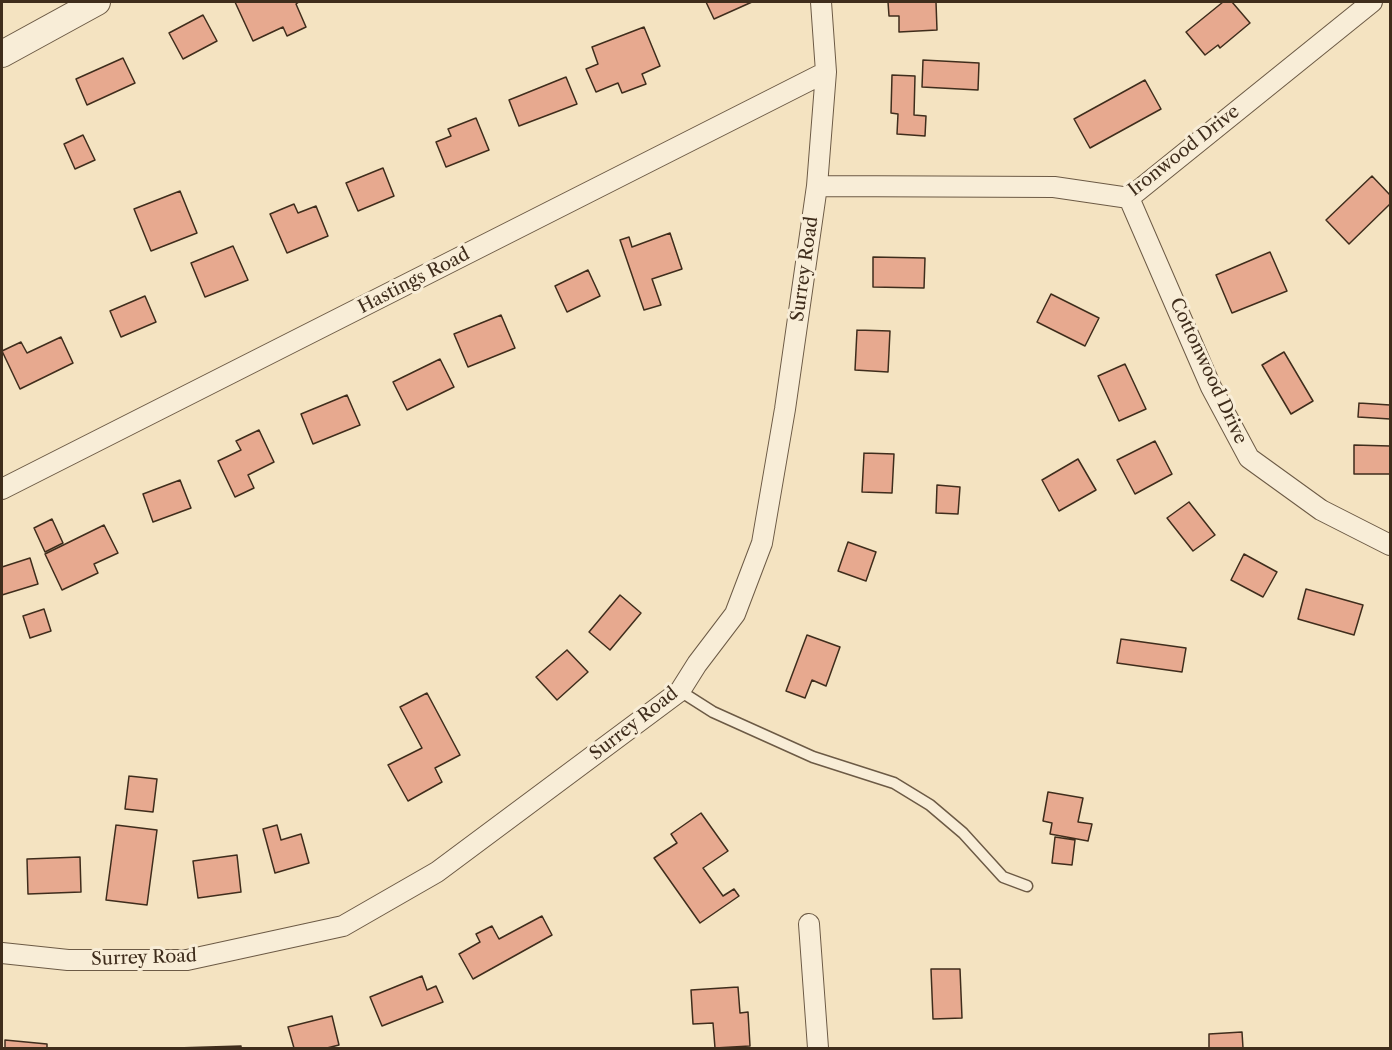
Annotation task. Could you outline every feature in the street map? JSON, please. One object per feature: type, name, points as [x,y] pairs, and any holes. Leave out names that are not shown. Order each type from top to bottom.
[{"type":"street","points":[[2,54],[97,2]]},
{"type":"street","name":"Surrey Road","points":[[2,953],[68,960],[187,960],[343,926],[437,872],[680,691],[697,664],[735,614],[762,543],[785,409],[817,186],[826,72],[821,2]]},
{"type":"street","name":"Ironwood Drive","points":[[817,186],[1054,187],[1129,198],[1372,2]]},
{"type":"street","name":"Hastings Road","points":[[2,489],[826,72]]},
{"type":"street","name":"Cottonwood Drive","points":[[1129,198],[1211,387],[1249,458],[1321,510],[1390,545]]},
{"type":"street","points":[[809,924],[818,1048]]},
{"type":"lane","points":[[680,691],[713,712],[813,757],[894,783],[930,805],[963,833],[1004,877],[1027,886]]},
{"type":"building","points":[[235,2],[299,2],[296,4],[306,27],[287,36],[283,27],[253,41]]},
{"type":"building","points":[[706,2],[752,2],[714,19]]},
{"type":"building","points":[[888,2],[936,2],[937,30],[899,32],[899,16],[889,16]]},
{"type":"building","points":[[1223,2],[1232,2],[1250,23],[1220,48],[1218,45],[1205,55],[1186,32]]},
{"type":"building","points":[[203,15],[217,41],[183,59],[169,33]]},
{"type":"building","points":[[644,27],[660,66],[642,74],[646,84],[622,93],[618,83],[596,92],[586,69],[598,64],[592,47]]},
{"type":"building","points":[[123,58],[135,83],[87,105],[76,79]]},
{"type":"building","points":[[923,60],[979,63],[978,90],[922,87]]},
{"type":"building","points":[[892,75],[915,76],[914,115],[926,116],[925,136],[897,134],[898,114],[891,113]]},
{"type":"building","points":[[566,77],[577,104],[519,126],[509,100]]},
{"type":"building","points":[[1145,80],[1161,109],[1090,148],[1074,119]]},
{"type":"building","points":[[476,118],[489,150],[446,167],[436,142],[451,136],[448,129]]},
{"type":"building","points":[[83,135],[95,160],[75,169],[64,144]]},
{"type":"building","points":[[383,168],[394,196],[358,211],[346,183]]},
{"type":"building","points":[[1372,176],[1390,195],[1390,204],[1349,244],[1326,220]]},
{"type":"building","points":[[180,191],[197,233],[151,251],[134,209]]},
{"type":"building","points":[[294,204],[298,213],[316,206],[328,236],[287,253],[270,214]]},
{"type":"building","points":[[670,233],[682,269],[652,279],[661,305],[644,310],[620,240],[629,237],[632,247]]},
{"type":"building","points":[[233,246],[248,280],[205,297],[191,263]]},
{"type":"building","points":[[1270,252],[1287,291],[1232,313],[1216,275]]},
{"type":"building","points":[[873,257],[925,258],[924,288],[873,287]]},
{"type":"building","points":[[588,270],[600,296],[567,312],[555,286]]},
{"type":"building","points":[[1051,294],[1099,318],[1085,346],[1037,322]]},
{"type":"building","points":[[145,296],[156,322],[121,337],[110,311]]},
{"type":"building","points":[[501,315],[515,348],[468,367],[454,334]]},
{"type":"building","points":[[857,330],[890,331],[888,372],[855,370]]},
{"type":"building","points":[[61,337],[73,363],[20,389],[2,351],[21,342],[27,353]]},
{"type":"building","points":[[1284,352],[1313,401],[1291,414],[1262,365]]},
{"type":"building","points":[[440,359],[454,387],[407,410],[393,382]]},
{"type":"building","points":[[1125,364],[1146,409],[1119,421],[1098,376]]},
{"type":"building","points":[[347,395],[360,425],[313,444],[301,414]]},
{"type":"building","points":[[1359,403],[1390,405],[1390,419],[1358,417]]},
{"type":"building","points":[[259,430],[274,462],[248,475],[254,488],[235,497],[218,461],[241,450],[236,441]]},
{"type":"building","points":[[1155,441],[1172,474],[1135,494],[1117,460]]},
{"type":"building","points":[[1354,445],[1390,446],[1390,474],[1354,474]]},
{"type":"building","points":[[864,453],[894,454],[892,493],[862,492]]},
{"type":"building","points":[[1078,459],[1096,490],[1059,511],[1042,480]]},
{"type":"building","points":[[180,480],[191,508],[153,522],[143,494]]},
{"type":"building","points":[[937,485],[960,487],[958,514],[936,513]]},
{"type":"building","points":[[1189,502],[1215,535],[1193,551],[1167,518]]},
{"type":"building","points":[[52,519],[63,543],[45,552],[34,528]]},
{"type":"building","points":[[104,525],[118,553],[94,564],[98,573],[62,590],[45,554]]},
{"type":"building","points":[[848,542],[876,552],[866,581],[838,571]]},
{"type":"building","points":[[1244,554],[1277,572],[1263,597],[1231,580]]},
{"type":"building","points":[[30,558],[38,584],[2,595],[2,567]]},
{"type":"building","points":[[1306,589],[1363,605],[1354,635],[1298,619]]},
{"type":"building","points":[[620,595],[641,613],[610,650],[589,632]]},
{"type":"building","points":[[44,609],[51,631],[30,638],[23,616]]},
{"type":"building","points":[[807,635],[840,647],[826,686],[812,680],[805,698],[786,691]]},
{"type":"building","points":[[1121,639],[1186,648],[1182,672],[1117,663]]},
{"type":"building","points":[[567,650],[588,672],[557,700],[536,677]]},
{"type":"building","points":[[427,693],[460,755],[435,768],[442,782],[408,801],[388,765],[422,748],[400,707]]},
{"type":"building","points":[[129,776],[157,779],[153,812],[125,809]]},
{"type":"building","points":[[1048,792],[1083,798],[1078,822],[1092,824],[1088,841],[1050,834],[1052,823],[1043,821]]},
{"type":"building","points":[[701,813],[728,851],[703,868],[723,896],[734,889],[739,896],[700,923],[654,858],[677,843],[671,834]]},
{"type":"building","points":[[116,825],[157,830],[147,905],[106,900]]},
{"type":"building","points":[[277,825],[281,840],[301,834],[309,863],[275,873],[263,829]]},
{"type":"building","points":[[1055,837],[1075,840],[1072,865],[1052,863]]},
{"type":"building","points":[[237,855],[241,892],[198,898],[193,861]]},
{"type":"building","points":[[80,857],[81,892],[28,894],[27,859]]},
{"type":"building","points":[[542,916],[552,935],[473,979],[459,954],[480,942],[476,934],[492,926],[499,939]]},
{"type":"building","points":[[931,969],[960,969],[962,1018],[933,1019]]},
{"type":"building","points":[[422,976],[427,990],[436,986],[443,1002],[382,1026],[370,997]]},
{"type":"building","points":[[738,987],[740,1013],[748,1012],[750,1046],[715,1048],[713,1023],[693,1024],[691,990]]},
{"type":"building","points":[[332,1016],[339,1045],[327,1048],[294,1048],[288,1027]]},
{"type":"building","points":[[1242,1032],[1243,1048],[1209,1048],[1209,1034]]},
{"type":"building","points":[[5,1040],[47,1044],[47,1048],[5,1048]]},
{"type":"building","points":[[241,1046],[241,1048],[176,1048]]}]
